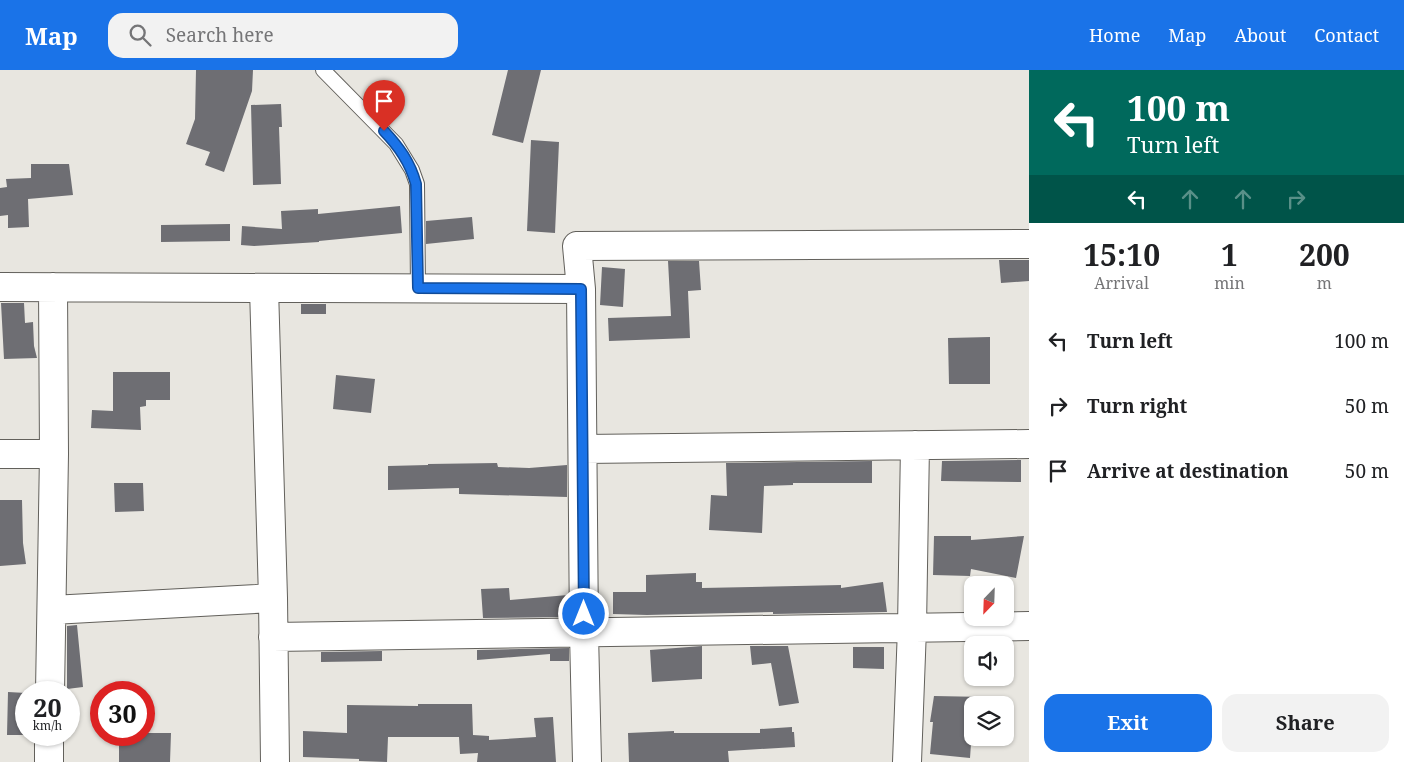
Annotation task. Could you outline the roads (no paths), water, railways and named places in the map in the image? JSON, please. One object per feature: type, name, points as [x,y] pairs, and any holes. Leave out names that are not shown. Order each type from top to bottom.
[{"type":"street","points":[[587,762],[581,289],[577,246],[1029,244]]},
{"type":"street","points":[[0,287],[581,289]]},
{"type":"street","points":[[50,681],[54,454],[53,288]]},
{"type":"street","points":[[264,288],[275,762]]},
{"type":"street","points":[[583,449],[1029,444]]},
{"type":"street","points":[[907,762],[912,628],[915,445]]},
{"type":"street","points":[[0,454],[54,454]]},
{"type":"street","points":[[52,610],[272,598]]},
{"type":"street","points":[[273,637],[1029,626]]},
{"type":"street","points":[[49,746],[49,762]]},
{"type":"lane","points":[[323,70],[396,144],[412,170],[416,184],[418,288]]}]
